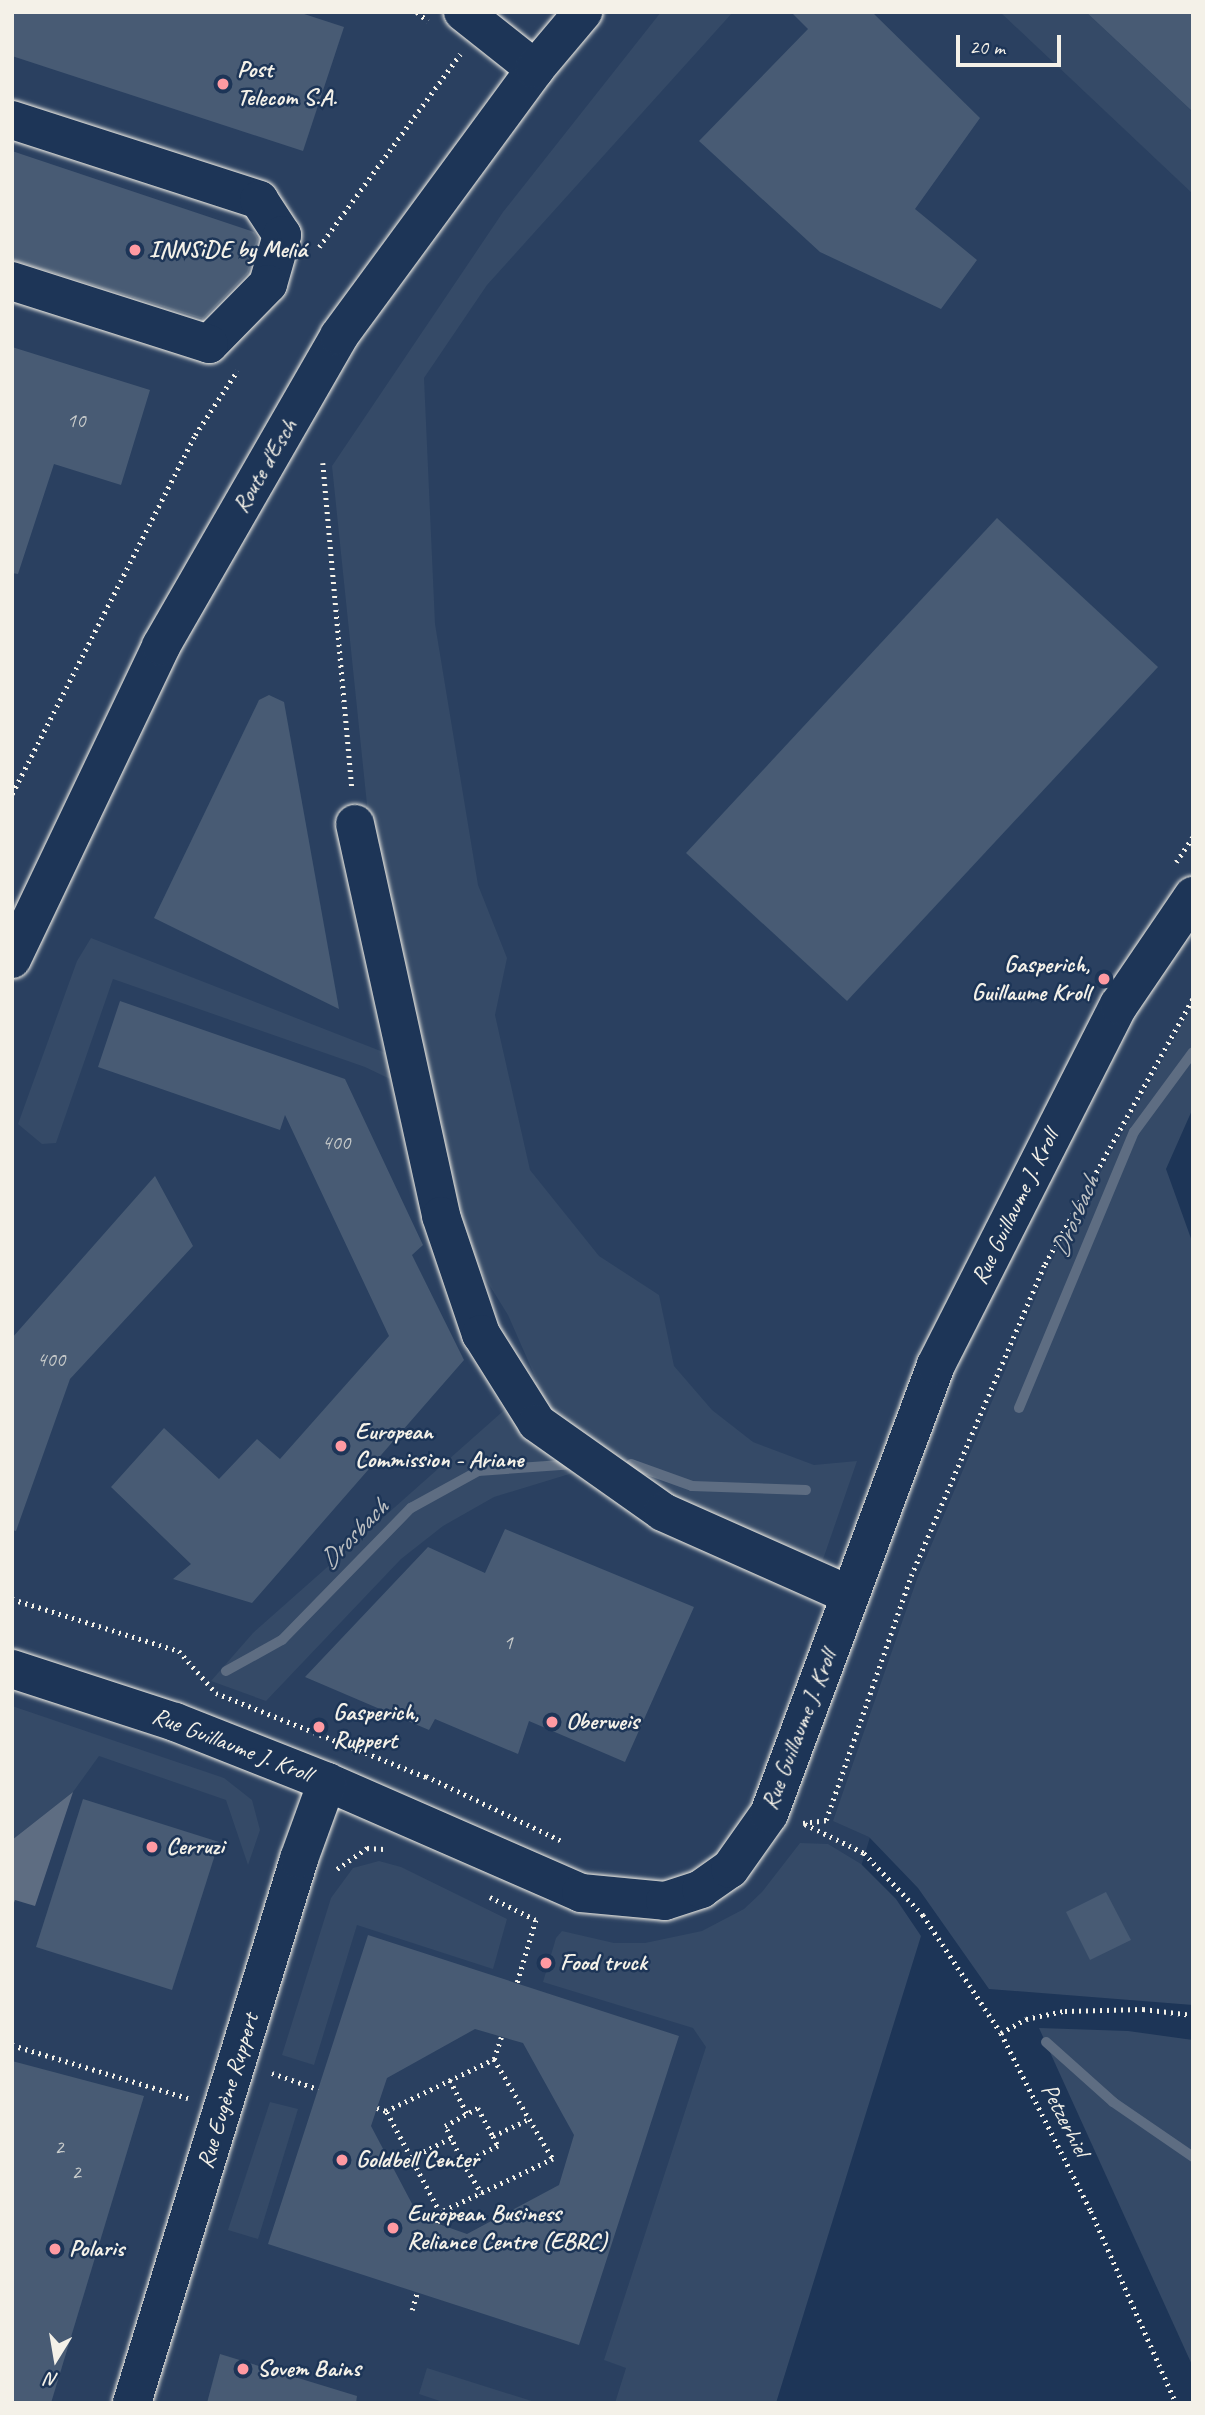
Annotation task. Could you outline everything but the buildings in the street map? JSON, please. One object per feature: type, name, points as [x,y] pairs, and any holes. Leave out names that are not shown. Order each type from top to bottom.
[{"type":"street","name":"Route d'Esch","points":[[12,959],[161,646],[339,336],[534,69],[583,12]]},
{"type":"street","points":[[471,19],[534,69]]},
{"type":"street","points":[[12,120],[259,200],[282,235],[268,284],[209,344],[12,281]]},
{"type":"street","points":[[355,824],[441,1216],[481,1334],[537,1423],[663,1512],[849,1595]]},
{"type":"street","name":"Rue Guillaume J. Kroll","points":[[12,1670],[175,1722],[410,1816],[582,1893],[666,1901],[701,1889],[730,1869],[769,1814],[936,1365],[1182,883]]},
{"type":"street","name":"Rue Eugène Ruppert","points":[[132,2403],[299,1859],[327,1782]]},
{"type":"path","points":[[315,253],[471,19]]},
{"type":"path","points":[[12,794],[195,435],[240,367]]},
{"type":"path","points":[[323,463],[355,824]]},
{"type":"path","points":[[1182,883],[1193,837]]},
{"type":"path","points":[[12,1599],[179,1651],[216,1693],[426,1776],[566,1844]]},
{"type":"path","points":[[299,1859],[335,1871],[367,1848],[396,1852],[426,1776]]},
{"type":"path","name":"Petzerhiel","points":[[769,1814],[821,1829],[864,1853],[923,1915],[1002,2033],[1091,2211],[1176,2403]]},
{"type":"path","points":[[486,1895],[537,1920],[517,1984]]},
{"type":"path","points":[[1002,2033],[1026,2019],[1065,2011],[1143,2009],[1193,2015]]},
{"type":"path","points":[[440,2213],[553,2160],[494,2059],[500,2037]]},
{"type":"path","points":[[12,2045],[189,2098]]},
{"type":"path","points":[[386,2111],[494,2059]]},
{"type":"path","points":[[276,2060],[272,2073],[318,2089]]},
{"type":"path","points":[[450,2080],[467,2114]]},
{"type":"path","points":[[377,2108],[386,2111],[440,2213],[437,2223]]},
{"type":"path","points":[[463,2163],[498,2146],[478,2108],[445,2126],[463,2163],[482,2193]]},
{"type":"path","points":[[493,2136],[529,2119]]},
{"type":"path","points":[[411,2158],[451,2138]]},
{"type":"path","points":[[412,2310],[417,2292]]},
{"type":"shaded area","points":[[12,12],[1193,12],[1193,1038],[882,1798],[697,2403],[12,2403]]},
{"type":"shaded area","points":[[661,12],[733,12],[487,285],[424,378],[435,624],[478,885],[507,958],[495,1015],[530,1170],[599,1256],[659,1295],[674,1366],[712,1410],[753,1442],[814,1465],[857,1461],[820,1568],[576,1472],[494,1497],[443,1526],[401,1559],[266,1701],[211,1681],[253,1633],[537,1381],[508,1315],[467,1249],[432,1099],[365,1067],[113,979],[56,1143],[42,1144],[18,1124],[77,961],[91,938],[414,1064],[369,824],[332,466],[503,212]]},
{"type":"shaded area","points":[[1000,12],[1086,12],[1193,112],[1193,194]]},
{"type":"shaded area","points":[[1193,1005],[1193,1108],[1166,1169],[1193,1244],[1193,2005],[989,1989],[918,1888],[869,1837],[833,1821],[917,1579],[1049,1266]]},
{"type":"shaded area","points":[[12,1706],[224,1778],[252,1800],[260,1830],[248,1865],[226,1800],[99,1756],[73,1792],[12,1840]]},
{"type":"shaded area","points":[[73,1792],[35,1906],[15,1900],[12,1908],[12,1840]]},
{"type":"shaded area","points":[[800,1843],[828,1844],[861,1864],[896,1899],[921,1936],[776,2403],[615,2403],[626,2368],[604,2360],[706,2047],[693,2028],[543,1982],[556,1938],[562,1931],[614,1943],[645,1943],[702,1931],[744,1909],[762,1892]]},
{"type":"shaded area","points":[[379,1861],[401,1867],[507,1919],[493,1969],[357,1925],[314,2065],[282,2055],[331,1898],[353,1868]]},
{"type":"shaded area","points":[[1039,2028],[1128,2031],[1193,2040],[1193,2367]]},
{"type":"shaded area","points":[[270,2102],[298,2109],[258,2239],[228,2230]]},
{"type":"shaded area","points":[[427,2368],[538,2403],[446,2403],[419,2394]]},
{"type":"waterway","name":"Drosbach","points":[[1019,1408],[1134,1132],[1193,1052]]},
{"type":"waterway","name":"Drosbach","points":[[226,1671],[282,1640],[411,1508],[478,1471],[575,1464]]},
{"type":"waterway","name":"Drosbach","points":[[631,1464],[692,1486],[806,1490]]},
{"type":"waterway","points":[[1046,2042],[1113,2102],[1193,2157]]},
{"type":"place","name":"Post Telecom S.A.","points":[[223,84]]},
{"type":"place","name":"INNSiDE by Meliá","points":[[135,250]]},
{"type":"place","name":"Gasperich, Guillaume Kroll","points":[[1104,979]]},
{"type":"place","name":"European Commission - Ariane","points":[[341,1446]]},
{"type":"place","name":"Oberweis","points":[[552,1722]]},
{"type":"place","name":"Gasperich, Ruppert","points":[[319,1727]]},
{"type":"place","name":"Cerruzi","points":[[152,1847]]},
{"type":"place","name":"Food truck","points":[[546,1963]]},
{"type":"place","name":"Goldbell Center","points":[[342,2160]]},
{"type":"place","name":"European Business Reliance Centre (EBRC)","points":[[393,2228]]},
{"type":"place","name":"Polaris","points":[[55,2249]]},
{"type":"place","name":"Sovem Bains","points":[[243,2369]]}]
